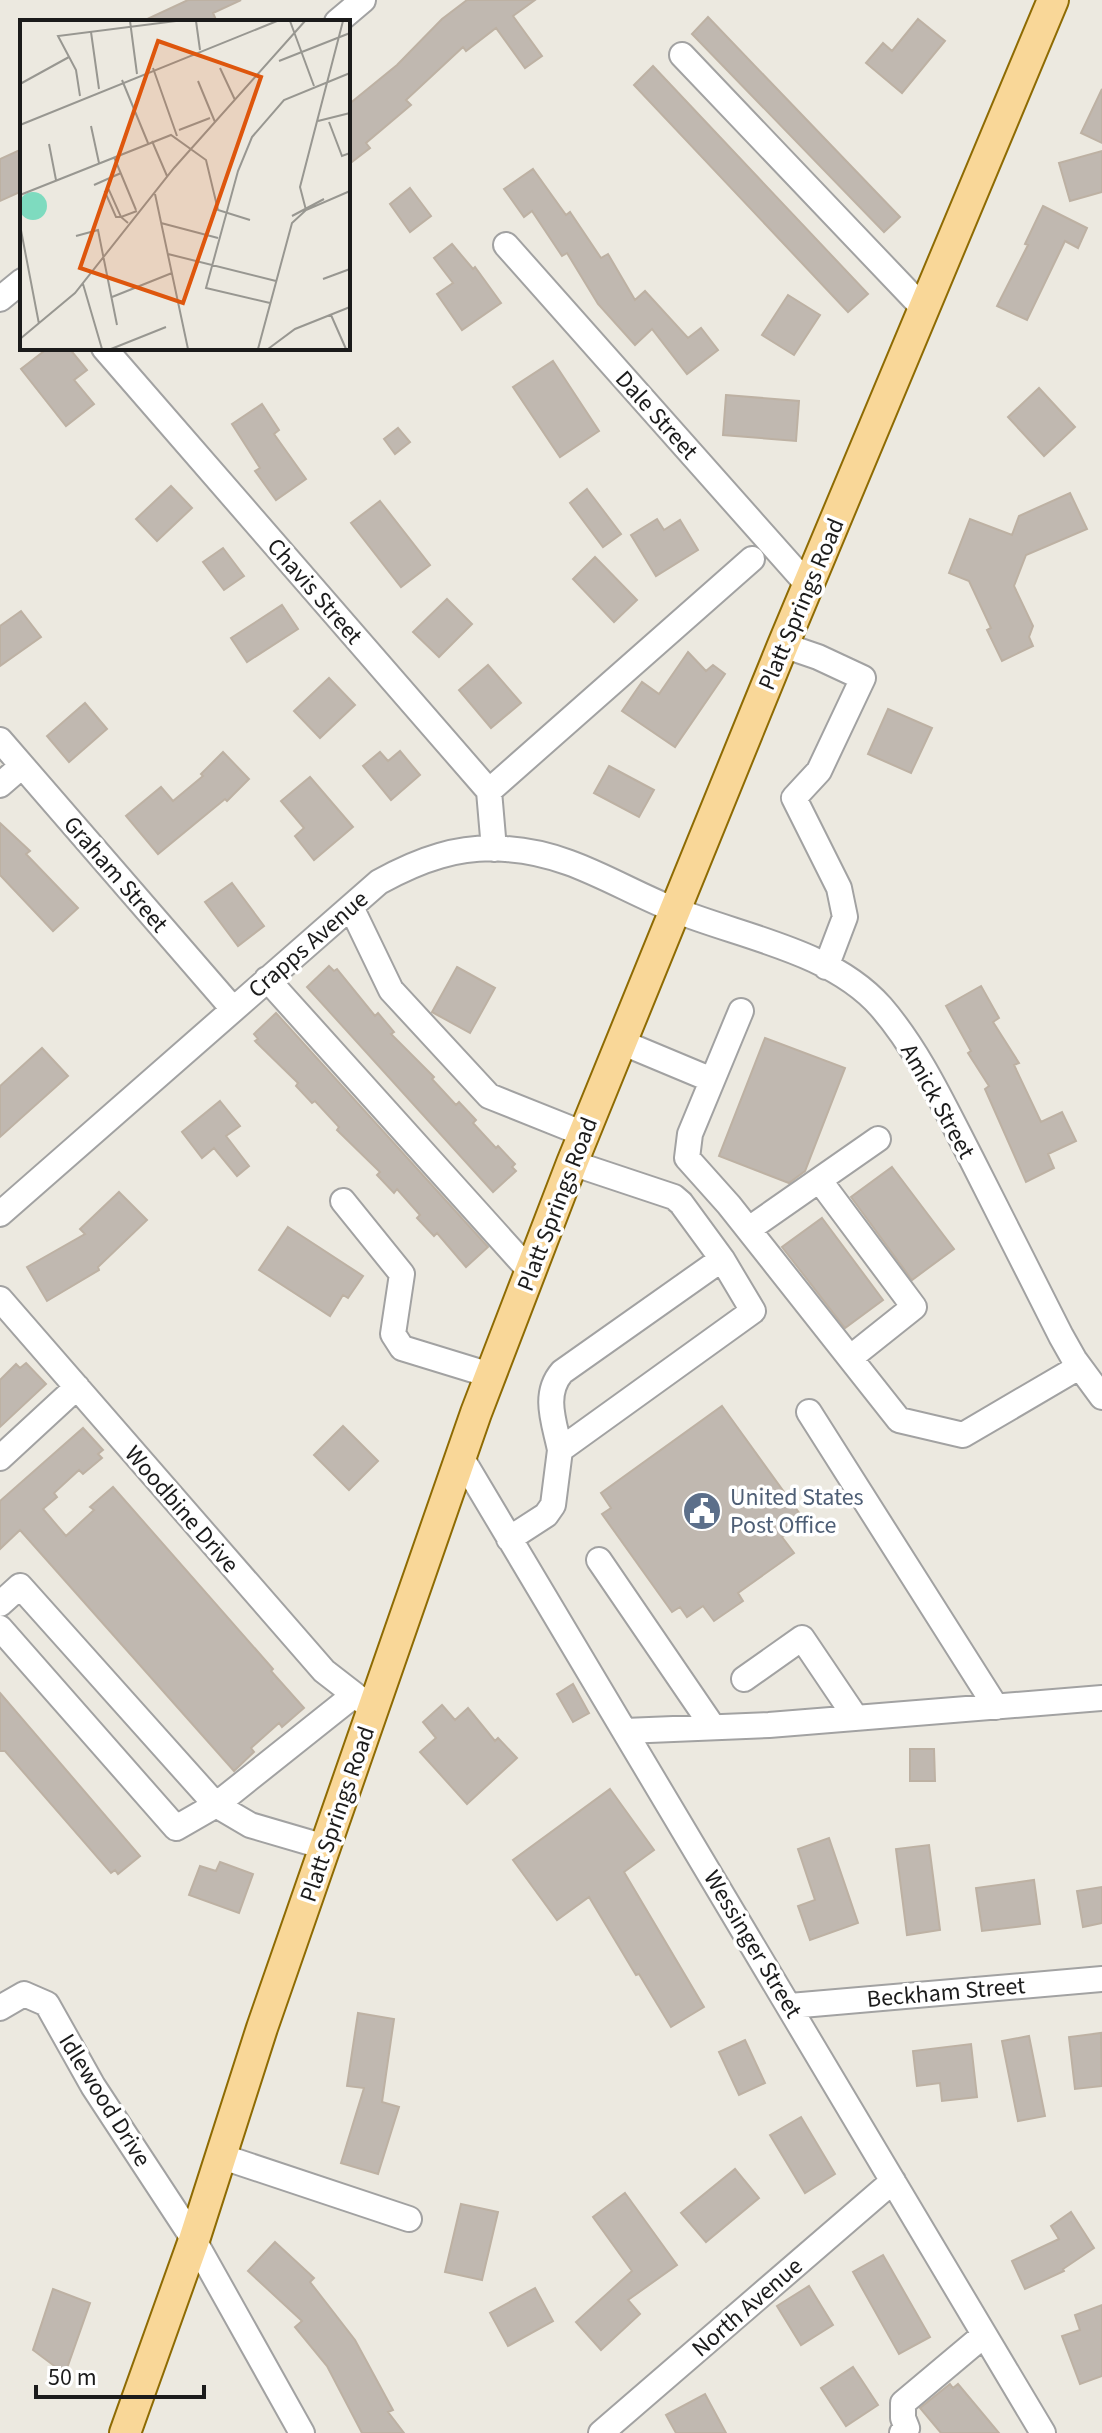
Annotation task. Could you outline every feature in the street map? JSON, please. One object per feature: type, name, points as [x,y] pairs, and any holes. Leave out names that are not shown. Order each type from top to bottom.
[{"type":"main road","name":"Platt Springs Road","points":[[125,2433],[194,2240],[325,1847],[364,1702],[572,1163],[783,645],[1053,0]]},
{"type":"street","points":[[339,20],[363,0]]},
{"type":"street","points":[[682,55],[925,310]]},
{"type":"street","name":"Dale Street","points":[[506,245],[808,585]]},
{"type":"street","points":[[0,299],[20,283]]},
{"type":"street","name":"Chavis Street","points":[[106,350],[489,791]]},
{"type":"street","points":[[494,849],[489,791],[752,559]]},
{"type":"street","points":[[783,645],[863,678],[819,771],[794,798],[839,888],[845,917],[826,967]]},
{"type":"street","name":"Graham Street","points":[[0,740],[233,1009]]},
{"type":"street","points":[[0,785],[22,766]]},
{"type":"street","name":"Crapps Avenue","points":[[0,1214],[379,882],[432,856],[494,849],[534,852],[589,868],[675,910]]},
{"type":"street","points":[[351,907],[391,990],[489,1096],[584,1134]]},
{"type":"street","name":"Amick Street","points":[[675,910],[746,933],[826,967],[852,981],[880,1007],[932,1081],[1079,1367],[1102,1397]]},
{"type":"street","points":[[267,979],[530,1271]]},
{"type":"street","points":[[741,1011],[690,1134],[687,1158],[749,1229],[899,1420],[963,1435],[1079,1367]]},
{"type":"street","points":[[621,1042],[712,1080]]},
{"type":"street","points":[[749,1229],[878,1139]]},
{"type":"street","points":[[560,1450],[750,1316],[752,1307],[722,1259],[674,1197],[572,1163]]},
{"type":"street","points":[[820,1181],[914,1307],[850,1358]]},
{"type":"street","points":[[343,1201],[402,1274],[393,1334],[402,1348],[490,1375]]},
{"type":"street","points":[[509,1539],[546,1515],[553,1505],[560,1450],[550,1402],[555,1380],[722,1259]]},
{"type":"street","name":"Woodbine Drive","points":[[0,1299],[324,1671],[364,1702]]},
{"type":"street","points":[[0,1458],[77,1387]]},
{"type":"street","points":[[809,1412],[996,1707]]},
{"type":"street","name":"Wessinger Street","points":[[461,1457],[1043,2433]]},
{"type":"street","points":[[599,1560],[713,1727]]},
{"type":"street","points":[[0,1604],[20,1586],[216,1805],[250,1825],[325,1847]]},
{"type":"street","points":[[0,1628],[176,1828],[216,1805],[364,1702]]},
{"type":"street","points":[[744,1679],[802,1638],[856,1718]]},
{"type":"street","points":[[625,1731],[856,1718],[1102,1698]]},
{"type":"street","name":"Beckham Street","points":[[790,2006],[1102,1979]]},
{"type":"street","name":"Idlewood Drive","points":[[0,2008],[24,1994],[47,2004],[93,2086],[194,2240]]},
{"type":"street","points":[[220,2156],[409,2219]]},
{"type":"street","name":"North Avenue","points":[[601,2433],[893,2181]]},
{"type":"street","points":[[194,2240],[302,2433]]},
{"type":"street","points":[[902,2433],[907,2428],[903,2403],[984,2335]]},
{"type":"building","points":[[188,0],[241,0],[213,13],[216,20],[145,20]]},
{"type":"building","points":[[467,0],[535,0],[513,16],[542,56],[525,68],[496,28],[466,51],[463,47],[406,100],[411,105],[366,143],[370,148],[350,163],[350,103],[397,65],[442,19]]},
{"type":"building","points":[[708,17],[900,217],[884,232],[692,34]]},
{"type":"building","points":[[918,19],[945,41],[902,93],[866,63],[883,43],[892,51]]},
{"type":"building","points":[[653,66],[868,294],[848,312],[634,85]]},
{"type":"building","points":[[1102,89],[1102,143],[1081,133]]},
{"type":"building","points":[[20,150],[20,192],[0,201],[0,159]]},
{"type":"building","points":[[1102,151],[1102,192],[1070,201],[1059,163]]},
{"type":"building","points":[[533,169],[566,215],[570,212],[601,258],[608,254],[635,300],[645,291],[688,338],[701,328],[718,350],[687,374],[652,329],[635,345],[598,304],[567,253],[562,256],[532,211],[524,217],[504,189]]},
{"type":"building","points":[[410,188],[431,216],[410,232],[390,204]]},
{"type":"building","points":[[1043,206],[1087,228],[1078,248],[1065,241],[1027,320],[997,306],[1028,245],[1025,244]]},
{"type":"building","points":[[452,244],[473,269],[475,267],[501,303],[462,330],[437,294],[453,283],[434,258]]},
{"type":"building","points":[[788,295],[820,315],[794,355],[762,335]]},
{"type":"building","points":[[45,350],[71,350],[87,370],[74,380],[94,404],[66,426],[21,369]]},
{"type":"building","points":[[553,361],[599,431],[560,457],[513,387]]},
{"type":"building","points":[[1039,388],[1075,427],[1044,456],[1008,417]]},
{"type":"building","points":[[726,395],[799,401],[796,441],[723,435]]},
{"type":"building","points":[[262,404],[279,430],[274,434],[306,479],[276,500],[255,471],[260,468],[232,424]]},
{"type":"building","points":[[398,428],[410,442],[395,454],[384,439]]},
{"type":"building","points":[[171,486],[192,508],[157,541],[136,519]]},
{"type":"building","points":[[587,489],[621,534],[603,547],[570,503]]},
{"type":"building","points":[[1070,493],[1087,529],[1026,555],[1014,586],[1033,626],[1029,637],[1033,646],[1002,661],[987,630],[991,628],[969,581],[949,573],[970,519],[1012,535],[1019,516]]},
{"type":"building","points":[[380,501],[430,565],[401,587],[351,523]]},
{"type":"building","points":[[657,519],[664,530],[680,520],[698,550],[656,576],[631,535]]},
{"type":"building","points":[[223,548],[244,576],[224,590],[203,562]]},
{"type":"building","points":[[595,557],[637,600],[614,622],[573,579]]},
{"type":"building","points":[[447,599],[472,624],[439,657],[413,632]]},
{"type":"building","points":[[282,605],[298,629],[247,662],[231,638]]},
{"type":"building","points":[[21,611],[41,637],[0,666],[0,626]]},
{"type":"building","points":[[688,652],[706,671],[713,665],[725,674],[675,747],[622,711],[642,682],[659,694]]},
{"type":"building","points":[[488,665],[521,703],[491,728],[459,690]]},
{"type":"building","points":[[329,678],[355,705],[320,738],[294,711]]},
{"type":"building","points":[[85,703],[107,729],[69,762],[47,736]]},
{"type":"building","points":[[888,709],[932,728],[911,773],[868,754]]},
{"type":"building","points":[[400,751],[420,775],[391,800],[363,766],[380,752],[388,761]]},
{"type":"building","points":[[223,752],[249,779],[227,801],[225,799],[158,854],[126,816],[161,787],[173,801],[203,776],[201,774]]},
{"type":"building","points":[[609,766],[654,790],[639,817],[594,793]]},
{"type":"building","points":[[310,777],[353,827],[314,860],[295,836],[304,828],[281,801]]},
{"type":"building","points":[[0,823],[30,851],[26,854],[78,908],[53,931],[0,875]]},
{"type":"building","points":[[232,883],[264,926],[238,946],[205,902]]},
{"type":"building","points":[[329,966],[334,971],[337,969],[375,1016],[378,1013],[394,1032],[391,1034],[434,1077],[432,1079],[456,1105],[459,1102],[476,1120],[473,1123],[515,1164],[512,1167],[516,1171],[493,1192],[307,987]]},
{"type":"building","points":[[457,967],[495,988],[470,1033],[432,1012]]},
{"type":"building","points":[[981,986],[999,1018],[993,1022],[1019,1063],[1014,1065],[1041,1122],[1062,1112],[1076,1141],[1048,1154],[1054,1168],[1026,1182],[985,1089],[989,1086],[968,1053],[971,1051],[946,1006]]},
{"type":"building","points":[[276,1013],[488,1247],[466,1267],[437,1233],[434,1236],[417,1218],[420,1215],[397,1189],[394,1193],[377,1175],[380,1172],[337,1130],[339,1127],[315,1101],[312,1103],[296,1086],[298,1083],[255,1041],[258,1039],[254,1034]]},
{"type":"building","points":[[765,1038],[845,1068],[805,1171],[789,1183],[719,1156]]},
{"type":"building","points":[[42,1048],[68,1076],[0,1137],[0,1086]]},
{"type":"building","points":[[220,1101],[240,1126],[226,1136],[249,1166],[237,1176],[214,1148],[202,1158],[182,1132]]},
{"type":"building","points":[[892,1167],[954,1249],[912,1280],[851,1197]]},
{"type":"building","points":[[119,1192],[147,1220],[98,1267],[99,1270],[47,1301],[27,1267],[85,1234],[80,1229]]},
{"type":"building","points":[[822,1218],[883,1300],[845,1328],[782,1247]]},
{"type":"building","points":[[288,1227],[363,1276],[348,1298],[343,1295],[330,1316],[259,1270]]},
{"type":"building","points":[[26,1363],[46,1384],[0,1427],[0,1380],[16,1364],[20,1368]]},
{"type":"building","name":"United States Post Office","points":[[722,1406],[805,1521],[782,1537],[794,1553],[738,1593],[743,1601],[714,1621],[703,1606],[687,1617],[680,1607],[672,1612],[602,1514],[611,1508],[601,1493]]},
{"type":"building","points":[[343,1426],[378,1461],[349,1490],[314,1455]]},
{"type":"building","points":[[83,1428],[103,1450],[98,1454],[102,1458],[83,1474],[79,1470],[54,1493],[57,1497],[43,1509],[66,1536],[94,1510],[90,1507],[113,1487],[304,1708],[282,1727],[279,1723],[251,1748],[254,1752],[234,1771],[20,1530],[0,1549],[0,1501]]},
{"type":"building","points":[[573,1684],[589,1713],[573,1722],[557,1694]]},
{"type":"building","points":[[0,1693],[140,1856],[118,1874],[115,1870],[111,1873],[5,1751],[0,1751]]},
{"type":"building","points":[[442,1705],[455,1720],[468,1708],[495,1741],[498,1738],[517,1758],[467,1804],[420,1752],[436,1738],[423,1722]]},
{"type":"building","points":[[910,1749],[934,1749],[935,1781],[910,1781]]},
{"type":"building","points":[[610,1789],[654,1850],[624,1872],[704,2007],[671,2027],[589,1897],[557,1920],[513,1860]]},
{"type":"building","points":[[829,1838],[858,1923],[810,1940],[798,1906],[815,1900],[798,1849]]},
{"type":"building","points":[[929,1845],[940,1930],[907,1935],[896,1849]]},
{"type":"building","points":[[220,1862],[253,1874],[239,1913],[189,1895],[200,1866],[216,1871]]},
{"type":"building","points":[[1034,1880],[1040,1924],[982,1931],[976,1888]]},
{"type":"building","points":[[1102,1887],[1102,1923],[1083,1927],[1077,1891]]},
{"type":"building","points":[[358,2013],[394,2019],[382,2102],[399,2107],[378,2174],[341,2163],[364,2088],[347,2086]]},
{"type":"building","points":[[1101,2033],[1102,2086],[1075,2089],[1069,2037]]},
{"type":"building","points":[[1029,2036],[1045,2116],[1018,2121],[1002,2041]]},
{"type":"building","points":[[745,2040],[765,2083],[739,2095],[719,2052]]},
{"type":"building","points":[[971,2044],[977,2097],[942,2101],[940,2083],[917,2086],[913,2051]]},
{"type":"building","points":[[801,2117],[835,2174],[805,2193],[770,2135]]},
{"type":"building","points":[[735,2169],[759,2198],[706,2242],[681,2213]]},
{"type":"building","points":[[625,2193],[677,2265],[628,2300],[640,2314],[601,2350],[576,2322],[632,2271],[593,2217]]},
{"type":"building","points":[[461,2204],[498,2212],[482,2280],[445,2272]]},
{"type":"building","points":[[1071,2212],[1094,2248],[1064,2271],[1025,2289],[1012,2261],[1059,2239],[1051,2226]]},
{"type":"building","points":[[275,2242],[314,2278],[310,2282],[355,2340],[393,2410],[388,2412],[404,2433],[362,2433],[327,2366],[295,2327],[302,2321],[248,2271]]},
{"type":"building","points":[[883,2255],[930,2337],[899,2354],[853,2272]]},
{"type":"building","points":[[809,2286],[833,2325],[801,2345],[777,2306]]},
{"type":"building","points":[[535,2288],[553,2321],[508,2346],[490,2313]]},
{"type":"building","points":[[53,2289],[90,2303],[65,2374],[33,2350]]},
{"type":"building","points":[[1102,2305],[1102,2376],[1080,2384],[1062,2336],[1080,2330],[1075,2315]]},
{"type":"building","points":[[853,2367],[878,2405],[846,2426],[821,2388]]},
{"type":"building","points":[[950,2384],[953,2388],[958,2384],[999,2433],[941,2433],[920,2408]]},
{"type":"building","points":[[705,2394],[726,2433],[676,2433],[666,2415]]},
{"type":"place","name":"United States Post Office","points":[[702,1511]]}]
